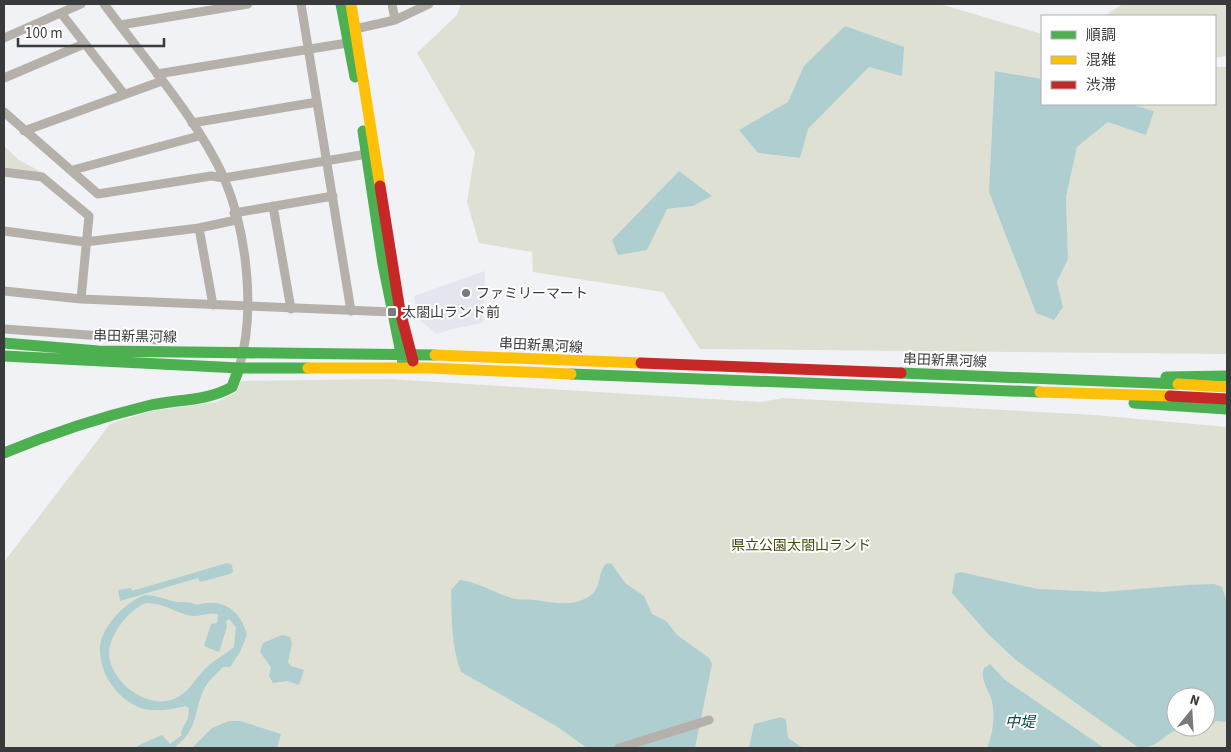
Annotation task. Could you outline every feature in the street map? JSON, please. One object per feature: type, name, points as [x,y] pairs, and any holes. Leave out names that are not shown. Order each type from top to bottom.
[{"type":"main road","points":[[341,4],[367,154],[377,188],[400,311],[406,355]]},
{"type":"main road","points":[[351,4],[356,29],[392,312],[409,368]]},
{"type":"main road","name":"串田新黒河線","points":[[4,343],[98,351],[406,355],[1076,379],[1227,387]]},
{"type":"main road","name":"串田新黒河線","points":[[4,356],[239,368],[409,368],[919,389],[1227,399]]},
{"type":"main road","points":[[4,453],[57,431],[148,406],[216,396],[232,387],[239,368]]},
{"type":"main road","name":"串田新黒河線","points":[[1076,379],[1227,376]]},
{"type":"main road","name":"串田新黒河線","points":[[919,389],[1227,409]]},
{"type":"street","points":[[4,38],[81,4]]},
{"type":"street","points":[[104,4],[160,77],[192,123],[224,178],[245,260],[248,306],[244,352],[239,368]]},
{"type":"street","points":[[120,25],[248,4]]},
{"type":"street","points":[[301,4],[328,160],[351,311]]},
{"type":"street","points":[[392,4],[395,20]]},
{"type":"street","points":[[356,29],[395,20],[428,4]]},
{"type":"street","points":[[61,13],[124,94]]},
{"type":"street","points":[[24,131],[124,94],[160,77],[347,43]]},
{"type":"street","points":[[4,78],[84,44]]},
{"type":"street","points":[[192,123],[317,102]]},
{"type":"street","points":[[4,112],[24,131],[73,170],[98,194],[211,176],[224,178],[367,154]]},
{"type":"street","points":[[73,170],[200,136]]},
{"type":"street","points":[[4,172],[42,177],[89,216],[81,299]]},
{"type":"street","points":[[4,231],[86,242],[198,228],[273,206],[333,196]]},
{"type":"street","points":[[273,206],[291,308]]},
{"type":"street","points":[[198,228],[212,305]]},
{"type":"street","points":[[4,291],[81,299],[392,312]]},
{"type":"street","points":[[4,329],[158,340]]},
{"type":"street","points":[[619,748],[708,720]]},
{"type":"shaded area","points":[[485,271],[483,323],[437,334],[418,319],[414,296]]},
{"type":"green space","points":[[461,4],[940,4],[1041,34],[1041,79],[996,71],[1019,270],[1036,313],[1063,307],[1057,282],[1068,259],[1066,197],[1077,147],[1108,122],[1154,111],[1134,105],[1216,105],[1216,67],[1227,67],[1227,354],[700,349],[663,292],[533,272],[532,252],[479,243],[467,202],[475,152],[417,53],[457,15]],"holes":[[[904,47],[869,67],[807,129],[800,158],[758,153],[740,131],[788,102]],[[679,171],[711,196],[693,206],[667,209]]]},
{"type":"green space","points":[[1123,4],[1227,4],[1227,56],[1216,58],[1216,15],[1106,15]]},
{"type":"green space","points":[[4,146],[19,160],[43,173],[4,167]]},
{"type":"green space","name":"県立公園太閤山ランド","points":[[388,379],[760,402],[783,398],[1095,415],[1227,427],[1227,748],[4,748],[4,562],[110,424],[151,411],[217,402],[237,392],[241,381]]},
{"type":"water","points":[[845,26],[904,47],[902,76],[869,67],[808,129],[800,158],[758,153],[739,130],[788,102],[804,66]]},
{"type":"water","points":[[995,71],[1041,79],[1041,105],[1134,105],[1154,111],[1146,135],[1108,122],[1077,147],[1066,197],[1068,259],[1057,282],[1063,307],[1054,320],[1036,313],[989,192]]},
{"type":"water","points":[[679,171],[712,196],[693,206],[667,209],[647,250],[618,255],[612,240]]},
{"type":"water","points":[[227,563],[232,565],[233,572],[230,574],[200,582],[198,578],[120,601],[118,590],[131,588],[132,591]]},
{"type":"water","points":[[607,563],[612,564],[625,583],[644,596],[652,614],[666,621],[677,635],[709,658],[712,664],[695,748],[587,748],[556,726],[461,672],[454,642],[451,590],[460,580],[474,583],[515,599],[569,603],[583,600],[594,593],[602,570]]},
{"type":"water","points":[[960,572],[1038,589],[1103,592],[1187,585],[1214,584],[1222,587],[1227,602],[1227,722],[1216,721],[1216,687],[1166,687],[1166,736],[1149,747],[1139,748],[1017,661],[989,635],[952,593],[955,574]]},
{"type":"water","points":[[149,595],[197,605],[206,603],[222,604],[235,612],[244,626],[247,635],[240,652],[230,667],[223,667],[205,688],[191,728],[182,741],[174,748],[138,748],[137,746],[162,735],[170,744],[182,735],[181,732],[188,718],[189,708],[186,706],[154,710],[135,706],[113,687],[101,661],[100,652],[103,634],[121,610],[137,599]],"holes":[[[146,603],[153,603],[193,616],[218,614],[217,623],[211,624],[204,646],[219,652],[227,627],[226,621],[229,619],[236,627],[234,647],[209,665],[189,688],[179,696],[166,701],[147,699],[128,688],[115,672],[109,654],[112,639],[127,617],[140,606]]]},
{"type":"water","points":[[282,635],[290,637],[292,643],[288,662],[291,666],[304,670],[299,685],[287,681],[273,683],[269,676],[271,667],[260,652],[263,643]]},
{"type":"water","name":"中堤","points":[[990,664],[1005,680],[1104,748],[987,748],[994,717],[991,698],[984,683],[983,672],[984,668]]},
{"type":"water","points":[[781,717],[786,720],[788,738],[803,748],[749,748],[754,724]]},
{"type":"water","points":[[229,721],[240,721],[281,734],[277,748],[192,748],[212,728]]},
{"type":"traffic: fast","points":[[341,4],[355,77]]},
{"type":"traffic: fast","points":[[363,131],[383,264],[403,363]]},
{"type":"traffic: fast","points":[[4,343],[98,351],[435,355]]},
{"type":"traffic: fast","points":[[4,356],[239,368],[308,368]]},
{"type":"traffic: fast","points":[[4,453],[92,421],[147,406],[201,398],[222,392],[232,387],[239,368]]},
{"type":"traffic: fast","points":[[901,373],[1178,384]]},
{"type":"traffic: fast","points":[[571,374],[1040,392]]},
{"type":"traffic: fast","points":[[1166,377],[1227,376]]},
{"type":"traffic: fast","points":[[1134,403],[1227,409]]},
{"type":"traffic: slow","points":[[351,4],[380,186]]},
{"type":"traffic: slow","points":[[435,355],[641,363]]},
{"type":"traffic: slow","points":[[308,368],[428,368],[571,374]]},
{"type":"traffic: slow","points":[[1178,384],[1227,387]]},
{"type":"traffic: slow","points":[[1040,392],[1170,396]]},
{"type":"traffic: jam","points":[[380,186],[400,311],[413,361]]},
{"type":"traffic: jam","points":[[641,363],[901,373]]},
{"type":"traffic: jam","points":[[1170,396],[1227,399]]},
{"type":"place","name":"ファミリーマート","points":[[466,293]]},
{"type":"place","name":"太閤山ランド前","points":[[392,312]]}]
